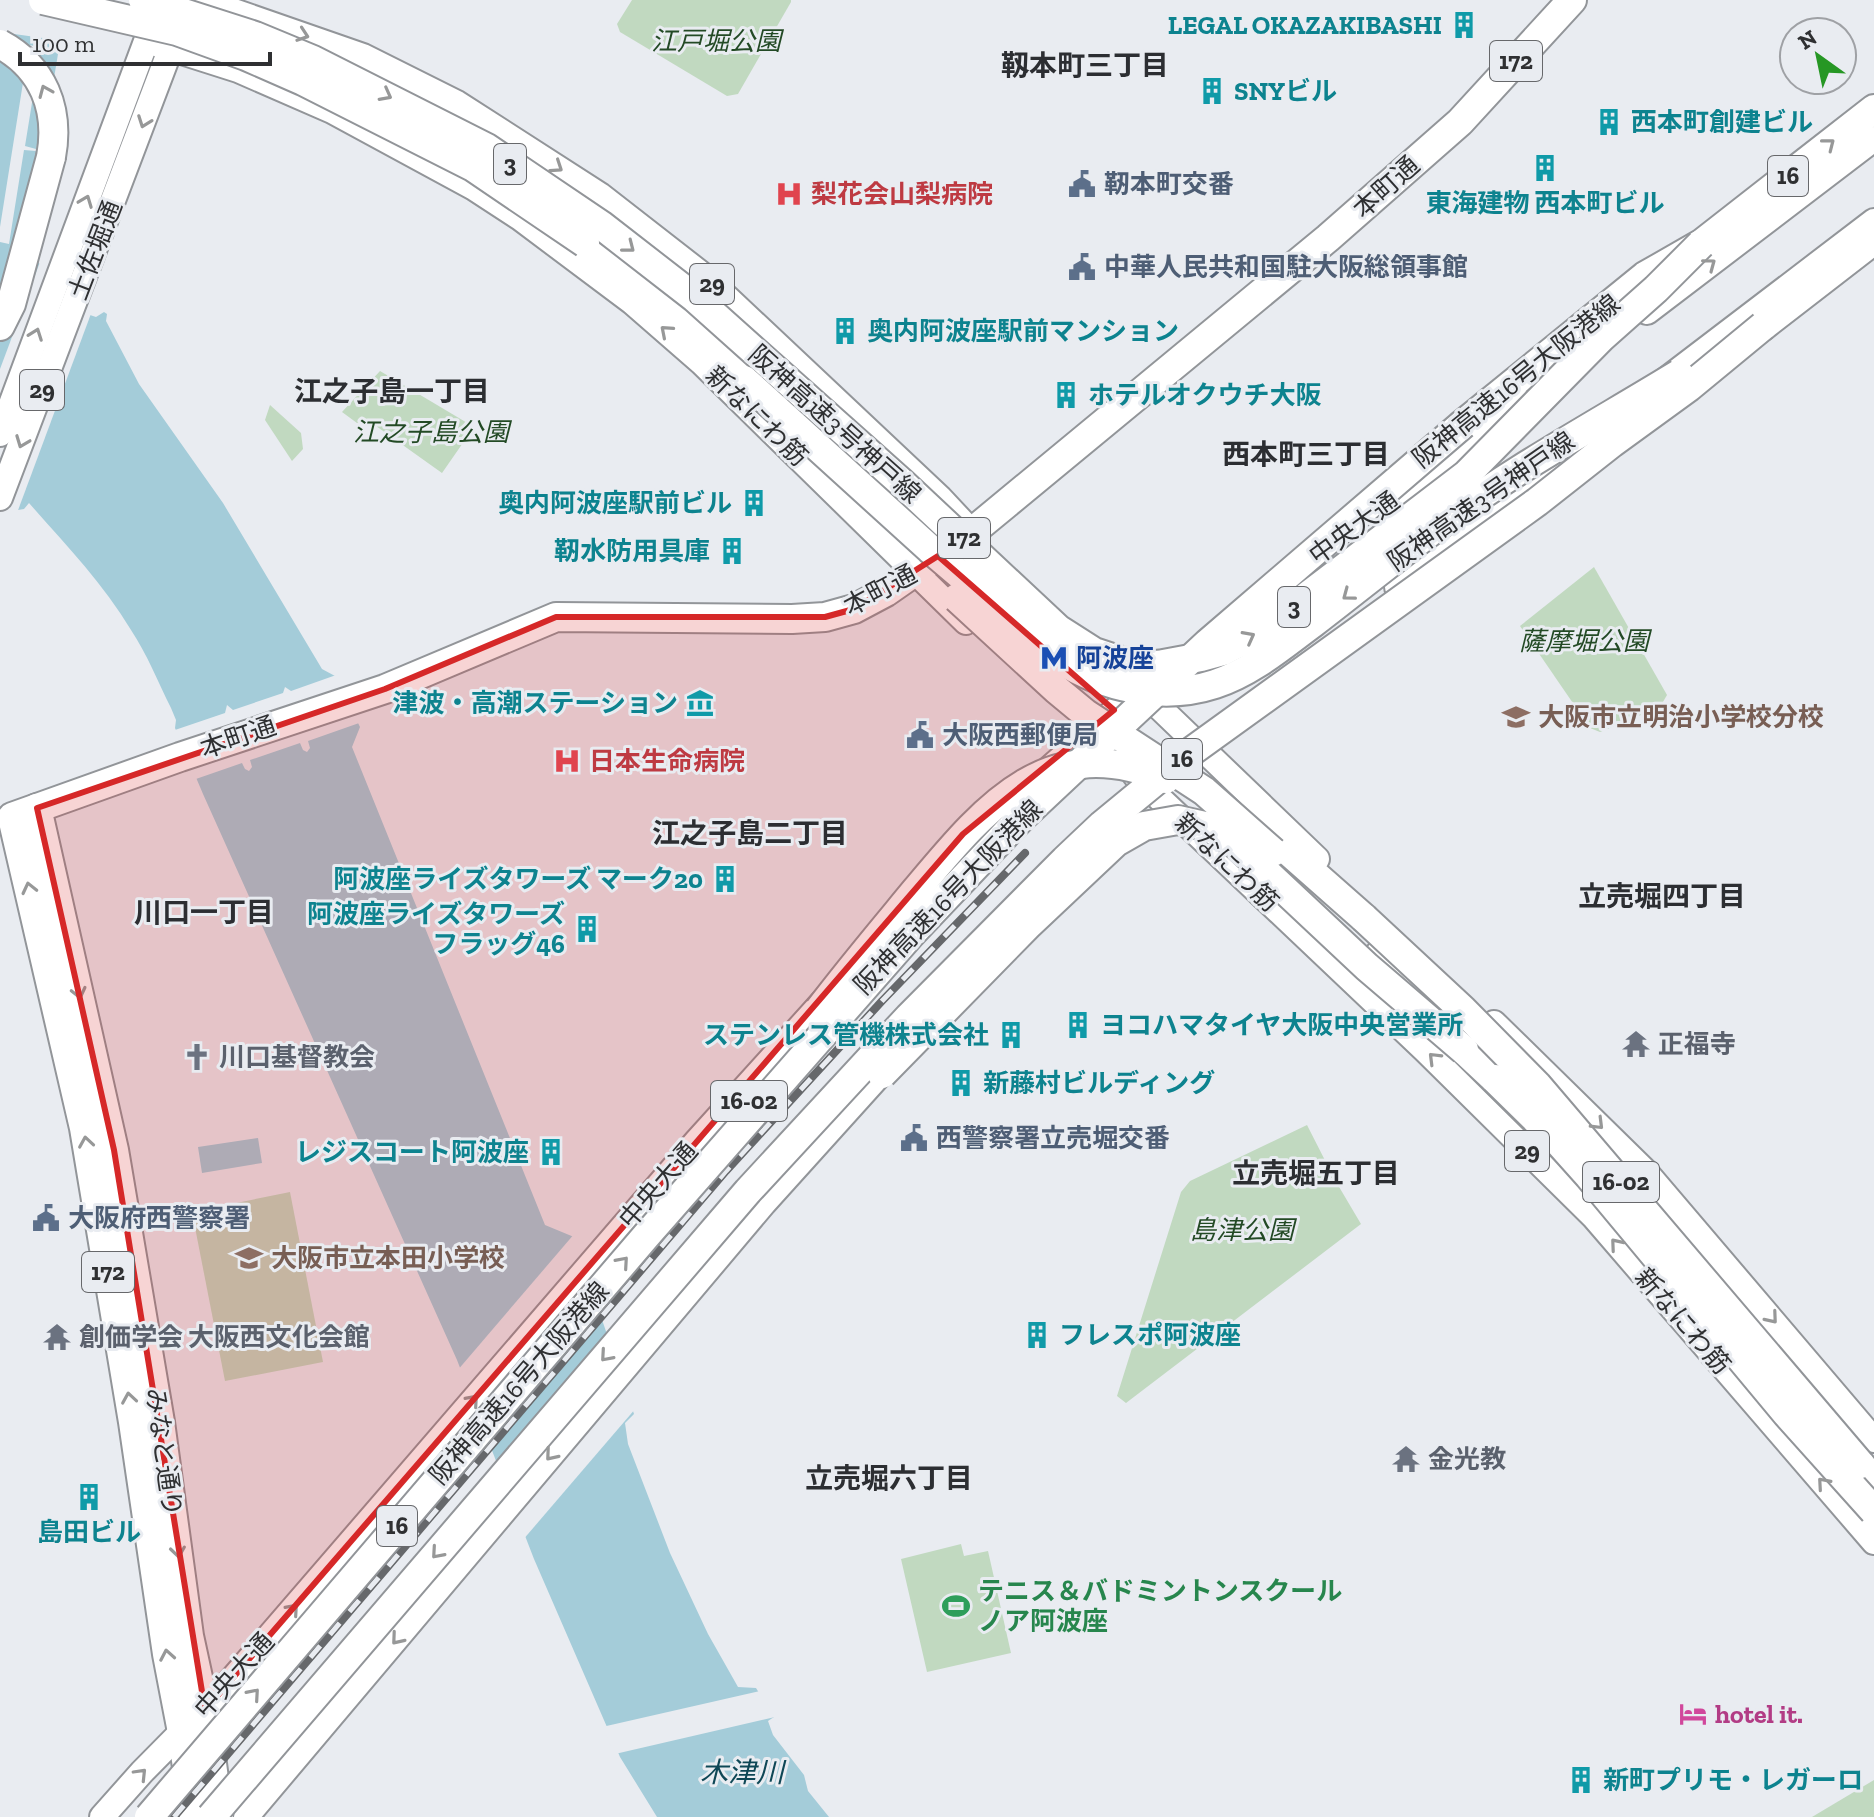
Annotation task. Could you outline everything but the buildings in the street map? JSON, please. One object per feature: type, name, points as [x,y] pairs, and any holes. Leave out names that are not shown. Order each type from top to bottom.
[{"type":"highway","name":"阪神高速3号神戸線","points":[[43,0],[177,31],[246,56],[350,104],[473,167],[585,243],[680,318],[935,577],[1028,665],[1086,714],[1204,791],[1227,810],[1380,954],[1464,1050]]},
{"type":"highway","name":"阪神高速3号神戸線","points":[[143,0],[255,36],[313,60],[487,148],[613,234],[695,298],[902,483],[1042,616],[1075,642],[1124,662],[1158,665],[1178,662],[1223,651],[1263,630],[1466,475],[1602,337],[1701,244]]},
{"type":"highway","name":"本町通","points":[[24,812],[385,689],[556,617],[792,619],[825,617],[854,609],[914,573],[972,532],[1328,238],[1460,122],[1572,0]]},
{"type":"highway","points":[[0,44],[23,58],[43,84],[51,107],[54,132],[39,203],[11,304],[0,326]]},
{"type":"highway","name":"阪神高速16号大阪港線","points":[[149,1817],[861,988],[1021,818],[1263,593],[1474,414],[1645,276],[1701,244],[1874,109]]},
{"type":"highway","name":"阪神高速16号大阪港線","points":[[211,1817],[748,1191],[909,1017],[1013,910],[1102,825],[1224,727],[1537,502],[1689,387],[1874,240]]},
{"type":"highway","name":"阪神高速3号神戸線","points":[[744,380],[930,549],[1059,659],[1076,671],[1102,681],[1133,689],[1172,692],[1216,684],[1262,660],[1477,497],[1763,326]]},
{"type":"highway","name":"3","points":[[792,386],[892,500],[1114,710],[1143,737],[1271,836]]},
{"type":"highway","name":"16-02","points":[[646,1236],[852,966],[970,826],[1009,794],[1028,782],[1060,769],[1097,764],[1132,767],[1175,783],[1235,813],[1271,836],[1463,1010],[1575,1129],[1869,1462]]},
{"type":"highway","name":"みなと通り","points":[[24,812],[114,1150],[160,1422],[189,1636],[205,1710],[219,1817]]},
{"type":"highway","name":"みなと通り","points":[[24,812],[82,1115],[194,1817]]},
{"type":"highway","name":"16","points":[[675,1275],[759,1201],[984,969],[1089,866],[1116,842],[1144,826],[1162,821],[1194,822],[1230,839],[1367,967],[1464,1050]]},
{"type":"highway","name":"16-02","points":[[1464,1050],[1555,1138],[1787,1414],[1874,1511]]},
{"type":"main road","name":"土佐堀通","points":[[0,434],[160,0]]},
{"type":"main road","name":"土佐堀通","points":[[2,494],[187,0]]},
{"type":"main road","name":"29","points":[[202,0],[363,56],[457,103],[600,195],[704,276],[940,498],[1086,642],[1139,688],[1294,838],[1530,1057],[1645,1171],[1869,1462]]},
{"type":"main road","name":"新なにわ筋","points":[[147,41],[238,70],[332,111],[460,180],[520,218],[632,302],[702,363],[914,573],[1088,731],[1425,1050],[1594,1217],[1874,1542]]},
{"type":"main road","name":"中央大通","points":[[102,1817],[205,1710],[804,1021],[988,828],[1088,731],[1178,657],[1603,345],[1874,139]]},
{"type":"main road","points":[[246,1817],[764,1203],[1004,940],[1149,788],[1233,711],[1874,221]]},
{"type":"highlighted area","points":[[938,556],[1114,710],[963,834],[205,1710],[114,1150],[37,808],[385,689],[556,617],[825,617],[854,609]]},
{"type":"green space","name":"江戸堀公園","points":[[632,0],[791,2],[738,94],[727,96],[620,32],[617,24]]},
{"type":"green space","name":"江之子島公園","points":[[380,371],[474,427],[442,473],[369,421],[357,423],[342,412]]},
{"type":"green space","points":[[270,405],[301,433],[303,449],[292,461],[265,420]]},
{"type":"green space","name":"薩摩堀公園","points":[[1594,567],[1667,695],[1660,707],[1600,732],[1590,728],[1520,626]]},
{"type":"green space","name":"島津公園","points":[[1307,1125],[1361,1224],[1126,1403],[1117,1396],[1181,1192],[1190,1181]]},
{"type":"green space","points":[[290,1192],[323,1362],[225,1381],[192,1212]]},
{"type":"green space","name":"テニス＆バドミントンスクール ノア阿波座","points":[[961,1544],[964,1556],[988,1551],[1011,1653],[927,1672],[901,1559]]},
{"type":"green space","points":[[1874,1780],[1874,1817],[1812,1817]]},
{"type":"water","name":"木津川","points":[[0,0],[67,0],[53,84],[42,111],[28,204],[32,256],[90,315],[107,314],[106,321],[139,384],[223,503],[322,669],[335,676],[360,727],[352,747],[545,1225],[574,1237],[634,1414],[625,1423],[628,1444],[670,1553],[708,1634],[738,1687],[756,1688],[774,1717],[768,1721],[773,1735],[804,1775],[808,1791],[829,1817],[657,1817],[620,1757],[534,1559],[457,1360],[203,794],[175,728],[176,720],[152,668],[137,639],[96,580],[29,503],[18,510],[0,472]]},
{"type":"water","points":[[258,1138],[262,1163],[202,1173],[198,1147]]},
{"type":"pier","points":[[0,0],[71,0],[64,41],[0,32]]},
{"type":"pier","points":[[29,45],[41,47],[25,146],[36,151],[24,150],[9,244],[0,242],[0,227]]},
{"type":"pier","points":[[40,262],[92,311],[17,513],[0,481],[0,369]]},
{"type":"pier","points":[[339,674],[362,722],[308,741],[310,748],[307,752],[300,743],[250,760],[252,767],[249,771],[242,763],[193,780],[172,731],[225,713],[227,705],[233,710],[283,693],[285,687],[291,691]]},
{"type":"pier","points":[[575,1233],[595,1286],[478,1427],[457,1371]]},
{"type":"pier","points":[[618,1354],[636,1408],[522,1541],[502,1488]]},
{"type":"pier","points":[[760,1691],[775,1717],[615,1754],[602,1727]]},
{"type":"railway","points":[[174,1817],[726,1171],[882,1001],[1025,853]]},
{"type":"place","name":"LEGAL OKAZAKIBASHI","points":[[1464,25]]},
{"type":"place","name":"SNYビル","points":[[1212,91]]},
{"type":"place","name":"西本町創建ビル","points":[[1609,122]]},
{"type":"place","name":"東海建物 西本町ビル","points":[[1545,168]]},
{"type":"place","name":"靭本町交番","points":[[1082,184]]},
{"type":"place","name":"梨花会山梨病院","points":[[789,194]]},
{"type":"place","name":"中華人民共和国駐大阪総領事館","points":[[1082,267]]},
{"type":"place","name":"奥内阿波座駅前マンション","points":[[845,331]]},
{"type":"place","name":"ホテルオクウチ大阪","points":[[1066,395]]},
{"type":"place","name":"奥内阿波座駅前ビル","points":[[754,503]]},
{"type":"place","name":"靭水防用具庫","points":[[732,551]]},
{"type":"place","name":"阿波座","points":[[1054,658]]},
{"type":"place","name":"津波・高潮ステーション","points":[[700,703]]},
{"type":"place","name":"大阪市立明治小学校分校","points":[[1516,717]]},
{"type":"place","name":"大阪西郵便局","points":[[920,735]]},
{"type":"place","name":"日本生命病院","points":[[567,761]]},
{"type":"place","name":"阿波座ライズタワーズ マーク20","points":[[725,879]]},
{"type":"place","name":"阿波座ライズタワーズ フラッグ46","points":[[587,929]]},
{"type":"place","name":"ヨコハマタイヤ大阪中央営業所","points":[[1078,1025]]},
{"type":"place","name":"ステンレス管機株式会社","points":[[1011,1035]]},
{"type":"place","name":"正福寺","points":[[1636,1044]]},
{"type":"place","name":"川口基督教会","points":[[197,1057]]},
{"type":"place","name":"新藤村ビルディング","points":[[961,1083]]},
{"type":"place","name":"西警察署立売堀交番","points":[[914,1138]]},
{"type":"place","name":"レジスコート阿波座","points":[[551,1152]]},
{"type":"place","name":"大阪府西警察署","points":[[46,1218]]},
{"type":"place","name":"大阪市立本田小学校","points":[[249,1258]]},
{"type":"place","name":"フレスポ阿波座","points":[[1037,1335]]},
{"type":"place","name":"創価学会 大阪西文化会館","points":[[57,1337]]},
{"type":"place","name":"金光教","points":[[1406,1459]]},
{"type":"place","name":"島田ビル","points":[[89,1497]]},
{"type":"place","name":"テニス＆バドミントンスクール ノア阿波座","points":[[956,1606]]},
{"type":"place","name":"hotel it.","points":[[1693,1714]]},
{"type":"place","name":"新町プリモ・レガーロ","points":[[1581,1780]]},
{"type":"district","name":"靱本町三丁目","points":[[1085,65]]},
{"type":"district","name":"江之子島一丁目","points":[[392,391]]},
{"type":"district","name":"西本町三丁目","points":[[1306,454]]},
{"type":"district","name":"江之子島二丁目","points":[[750,833]]},
{"type":"district","name":"立売堀四丁目","points":[[1662,896]]},
{"type":"district","name":"川口一丁目","points":[[204,912]]},
{"type":"district","name":"立売堀五丁目","points":[[1316,1173]]},
{"type":"district","name":"立売堀六丁目","points":[[889,1478]]}]
